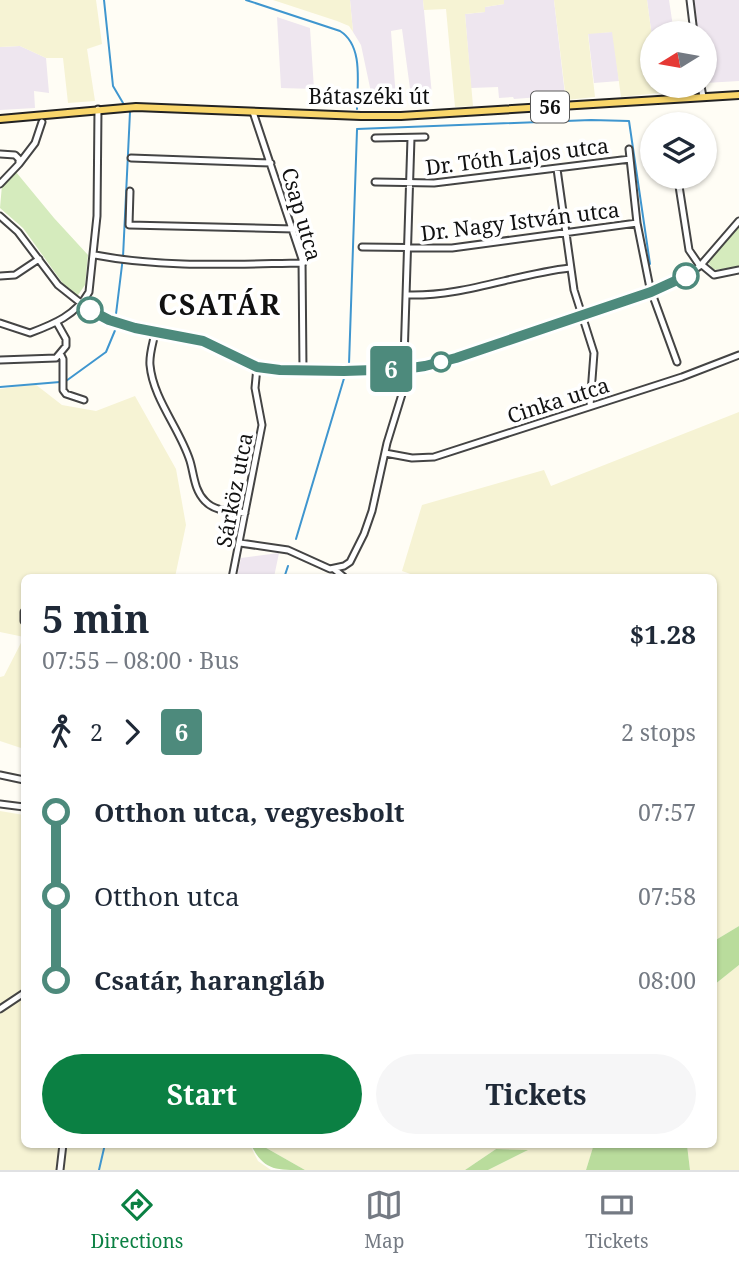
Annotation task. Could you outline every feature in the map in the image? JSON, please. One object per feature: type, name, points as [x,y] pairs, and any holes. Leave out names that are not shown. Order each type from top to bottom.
[{"type":"main road","name":"Bátaszéki út","points":[[718,96],[739,95]]},
{"type":"main road","name":"Bátaszéki út","points":[[0,119],[148,107],[352,116],[436,114],[687,98]]},
{"type":"street","points":[[690,0],[693,21]]},
{"type":"street","points":[[0,323],[30,333],[57,323],[80,304],[89,292],[95,256],[98,109]]},
{"type":"street","name":"Csap utca","points":[[253,112],[294,229],[303,264],[303,370]]},
{"type":"street","points":[[0,184],[35,143],[42,122]]},
{"type":"street","points":[[375,138],[425,137]]},
{"type":"street","points":[[334,569],[349,562],[364,534],[403,391],[411,138]]},
{"type":"street","points":[[629,149],[637,223],[651,292],[677,362]]},
{"type":"street","points":[[0,154],[15,155],[19,163]]},
{"type":"street","points":[[131,158],[271,163]]},
{"type":"street","name":"Dr. Tóth Lajos utca","points":[[375,182],[434,183],[630,159]]},
{"type":"street","points":[[557,169],[570,268],[581,316],[594,353],[590,406]]},
{"type":"street","points":[[679,189],[689,250],[701,265],[714,275],[739,270]]},
{"type":"street","points":[[130,191],[129,225],[294,229]]},
{"type":"street","points":[[0,216],[18,232],[58,285],[80,304],[109,320],[155,333],[203,341],[257,367],[303,370],[404,369],[425,366],[581,316],[677,281],[701,265],[739,221]]},
{"type":"street","name":"Dr. Nagy István utca","points":[[362,247],[452,248],[637,223]]},
{"type":"street","points":[[95,256],[127,260],[303,264]]},
{"type":"street","points":[[0,276],[15,275],[39,259]]},
{"type":"street","points":[[406,295],[432,296],[537,272],[570,268]]},
{"type":"street","points":[[0,360],[47,360],[61,355],[66,339],[57,323]]},
{"type":"street","points":[[155,333],[150,357],[153,377],[185,447],[200,496],[206,503],[218,509],[246,513]]},
{"type":"street","points":[[61,355],[64,359],[63,390],[66,394],[84,400]]},
{"type":"street","name":"Cinka utca","points":[[385,453],[412,458],[434,457],[694,373],[739,355]]},
{"type":"street","name":"Sárköz utca","points":[[233,574],[262,425],[255,388],[257,367]]},
{"type":"street","points":[[240,543],[288,551],[334,569],[340,574]]},
{"type":"street","points":[[0,775],[21,779]]},
{"type":"street","points":[[0,804],[21,807]]},
{"type":"street","points":[[0,1009],[21,995]]},
{"type":"street","points":[[60,1170],[63,1148]]},
{"type":"shaded area","points":[[0,0],[96,0],[102,44],[87,49],[95,101],[68,103],[63,58],[46,58],[20,46],[0,47]]},
{"type":"shaded area","points":[[273,0],[350,0],[353,32],[349,26],[337,21]]},
{"type":"shaded area","points":[[350,0],[423,0],[432,95],[411,96],[402,29],[391,31],[396,99],[378,101],[372,97],[361,45],[353,32]]},
{"type":"shaded area","points":[[423,0],[504,0],[504,4],[485,7],[485,12],[465,14],[473,106],[455,107],[446,9],[424,10]]},
{"type":"shaded area","points":[[504,0],[554,0],[565,95],[499,98],[498,87],[471,88],[465,14],[485,12],[485,7],[504,4]]},
{"type":"shaded area","points":[[554,0],[647,0],[650,21],[640,21],[640,95],[621,97],[612,32],[588,34],[595,97],[566,100]]},
{"type":"shaded area","points":[[647,0],[669,0],[672,21],[650,21]]},
{"type":"shaded area","points":[[693,0],[739,0],[739,81],[718,82],[718,21],[696,21]]},
{"type":"shaded area","points":[[277,17],[310,28],[314,89],[281,88]]},
{"type":"shaded area","points":[[613,32],[619,81],[594,83],[588,33]]},
{"type":"shaded area","points":[[20,46],[46,58],[49,93],[34,91],[35,108],[0,110],[0,47]]},
{"type":"shaded area","points":[[35,384],[62,405],[96,411],[135,396],[176,469],[186,525],[176,574],[21,574],[21,636],[0,632],[0,389]]},
{"type":"shaded area","points":[[739,412],[739,926],[717,939],[717,574],[411,574],[402,571],[422,505],[544,470],[551,486]]},
{"type":"shaded area","points":[[279,553],[275,574],[238,574],[241,558]]},
{"type":"shaded area","points":[[21,643],[21,748],[0,741],[0,677],[4,676]]},
{"type":"shaded area","points":[[0,811],[21,814],[21,1148],[252,1148],[258,1161],[271,1170],[0,1170]]},
{"type":"shaded area","points":[[739,965],[739,1170],[690,1170],[687,1148],[717,1148],[717,983]]},
{"type":"shaded area","points":[[266,1148],[593,1148],[586,1170],[488,1170],[526,1151],[496,1149],[465,1170],[305,1170]]},
{"type":"green space","points":[[16,172],[88,255],[85,285],[76,298],[23,228],[0,208],[2,185]]},
{"type":"green space","points":[[739,224],[739,267],[713,270],[708,262]]},
{"type":"green space","points":[[739,926],[739,965],[717,983],[717,939]]},
{"type":"green space","points":[[253,1148],[266,1148],[305,1170],[271,1167]]},
{"type":"green space","points":[[593,1148],[687,1148],[690,1170],[586,1170]]},
{"type":"green space","points":[[496,1149],[528,1150],[488,1170],[465,1170]]},
{"type":"waterway","points":[[104,0],[113,86],[123,103]]},
{"type":"waterway","points":[[246,0],[340,31],[348,38],[358,66],[357,109]]},
{"type":"waterway","points":[[116,314],[123,257],[130,112]]},
{"type":"waterway","points":[[357,129],[591,120],[629,121],[650,264]]},
{"type":"waterway","points":[[349,364],[357,130]]},
{"type":"waterway","points":[[66,381],[106,352],[116,328]]},
{"type":"waterway","points":[[296,539],[345,375]]},
{"type":"waterway","points":[[0,387],[60,382]]},
{"type":"waterway","points":[[285,574],[288,566]]},
{"type":"waterway","points":[[99,1170],[104,1148]]},
{"type":"bus line","name":"6","points":[[90,310],[109,320],[135,328],[203,341],[257,367],[344,371],[404,369],[456,358],[651,292],[686,276]]},
{"type":"district","name":"CSATÁR","points":[[220,304]]}]
